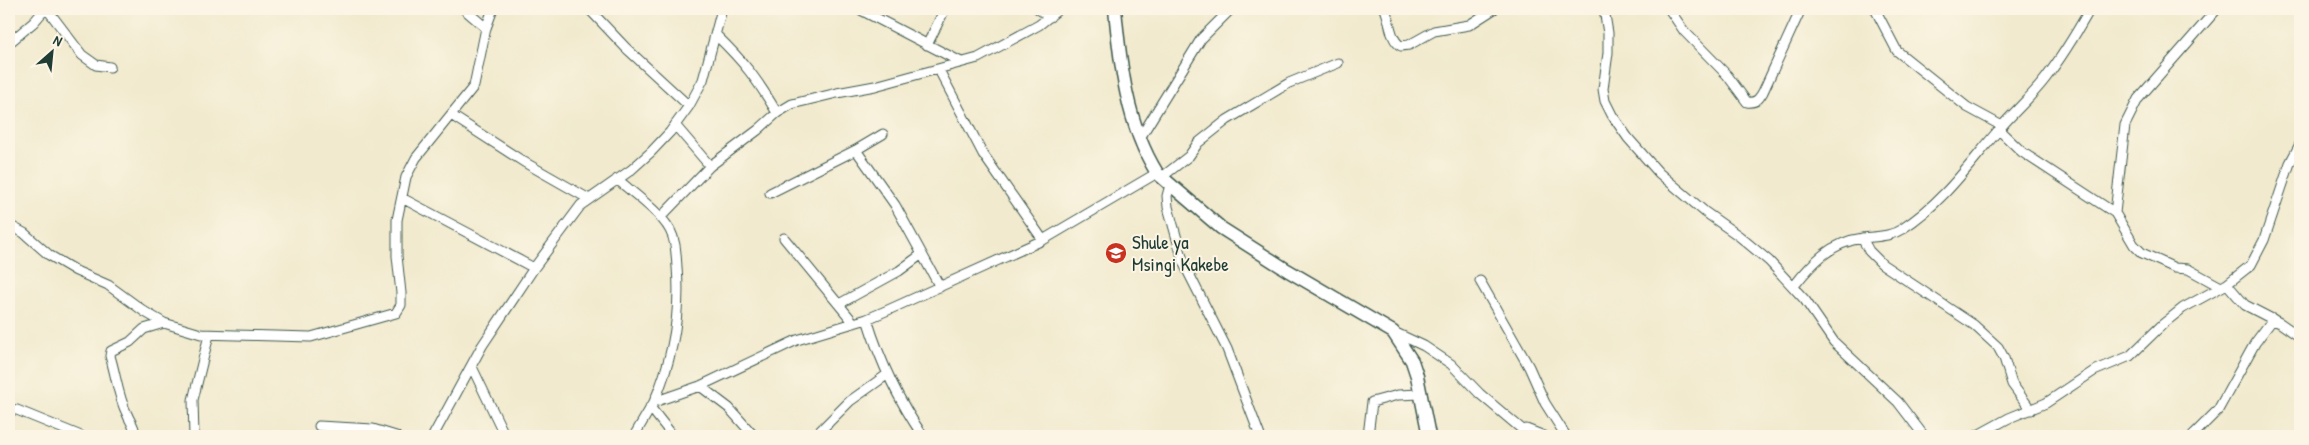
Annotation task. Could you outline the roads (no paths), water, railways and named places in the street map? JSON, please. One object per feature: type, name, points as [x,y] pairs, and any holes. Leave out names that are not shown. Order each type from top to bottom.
[{"type":"street","points":[[9,43],[46,9],[82,55],[96,65],[110,67]]},
{"type":"street","points":[[464,9],[486,28]]},
{"type":"street","points":[[9,225],[24,233],[49,255],[76,271],[108,285],[145,312],[164,323],[209,335],[311,336],[396,313],[401,305],[397,256],[397,220],[406,177],[414,163],[474,86],[486,28],[493,9]]},
{"type":"street","points":[[589,9],[626,48],[689,106]]},
{"type":"street","points":[[433,436],[482,346],[534,268],[581,205],[651,152],[689,106],[703,80],[722,9]]},
{"type":"street","points":[[859,9],[961,62]]},
{"type":"street","points":[[927,46],[945,9]]},
{"type":"street","points":[[1038,9],[1050,17]]},
{"type":"street","points":[[660,218],[710,166],[758,130],[776,113],[792,104],[939,70],[987,54],[1039,25],[1059,9]]},
{"type":"street","points":[[1115,9],[1120,57],[1131,111],[1150,162],[1163,178],[1221,228],[1287,270],[1393,332],[1424,346],[1450,364],[1480,394],[1530,436]]},
{"type":"street","points":[[1140,138],[1201,39],[1231,9]]},
{"type":"street","points":[[1385,9],[1390,21],[1393,37],[1401,46],[1409,45],[1434,31],[1476,22],[1494,9]]},
{"type":"street","points":[[1604,9],[1608,43],[1603,89],[1605,101],[1628,138],[1660,173],[1705,212],[1739,236],[1769,261],[1794,286],[1834,342],[1898,402],[1921,434]]},
{"type":"street","points":[[1669,9],[1684,31],[1726,74],[1747,102],[1759,99],[1801,9]]},
{"type":"street","points":[[1875,9],[1897,51],[1967,107],[2000,128],[2022,152],[2115,213],[2134,245],[2142,253],[2175,268],[2188,269],[2224,285],[2245,305],[2273,319],[2300,337]]},
{"type":"street","points":[[1794,286],[1812,264],[1828,250],[1862,238],[1890,236],[1912,222],[1956,183],[2000,128],[2047,77],[2090,9]]},
{"type":"street","points":[[2115,213],[2125,125],[2129,114],[2138,99],[2217,9]]},
{"type":"street","points":[[716,35],[743,61],[757,79],[776,113]]},
{"type":"street","points":[[652,405],[700,386],[796,340],[866,319],[1043,240],[1163,178],[1189,156],[1198,144],[1227,120],[1289,83],[1338,63]]},
{"type":"street","points":[[939,70],[983,154],[1043,240]]},
{"type":"street","points":[[451,115],[524,162],[589,199]]},
{"type":"street","points":[[675,125],[710,166]]},
{"type":"street","points":[[770,193],[856,150],[883,134]]},
{"type":"street","points":[[1976,436],[2009,418],[2046,403],[2094,372],[2130,356],[2163,324],[2183,308],[2224,285],[2251,264],[2257,256],[2290,163],[2300,144]]},
{"type":"street","points":[[856,150],[895,205],[940,287]]},
{"type":"street","points":[[1163,178],[1168,207],[1184,264],[1227,349],[1260,436]]},
{"type":"street","points":[[617,179],[669,228],[676,247],[679,305],[670,360],[652,405],[634,436]]},
{"type":"street","points":[[402,198],[534,268]]},
{"type":"street","points":[[784,238],[854,323]]},
{"type":"street","points":[[1862,238],[1869,251],[1882,264],[1974,325],[1998,348],[2004,358],[2012,384],[2031,410]]},
{"type":"street","points":[[839,304],[899,271],[922,254]]},
{"type":"street","points":[[1480,281],[1529,367],[1545,403],[1566,436]]},
{"type":"street","points":[[866,319],[888,374],[910,417],[923,436]]},
{"type":"street","points":[[2192,436],[2218,410],[2255,342],[2273,319]]},
{"type":"street","points":[[134,436],[135,429],[126,414],[110,356],[111,351],[130,342],[144,328],[164,323]]},
{"type":"street","points":[[1393,332],[1412,361],[1429,436]]},
{"type":"street","points":[[194,436],[193,400],[209,335]]},
{"type":"street","points":[[472,367],[505,436]]},
{"type":"street","points":[[815,436],[850,401],[888,374]]},
{"type":"street","points":[[700,386],[729,408],[754,436]]},
{"type":"street","points":[[1368,436],[1372,402],[1398,395],[1420,394]]},
{"type":"street","points":[[652,405],[673,436]]},
{"type":"street","points":[[9,409],[81,436]]},
{"type":"street","points":[[1517,425],[1544,436]]},
{"type":"street","points":[[319,426],[373,429],[396,436]]},
{"type":"place","name":"Shule ya Msingi Kakebe","points":[[1116,253]]}]
